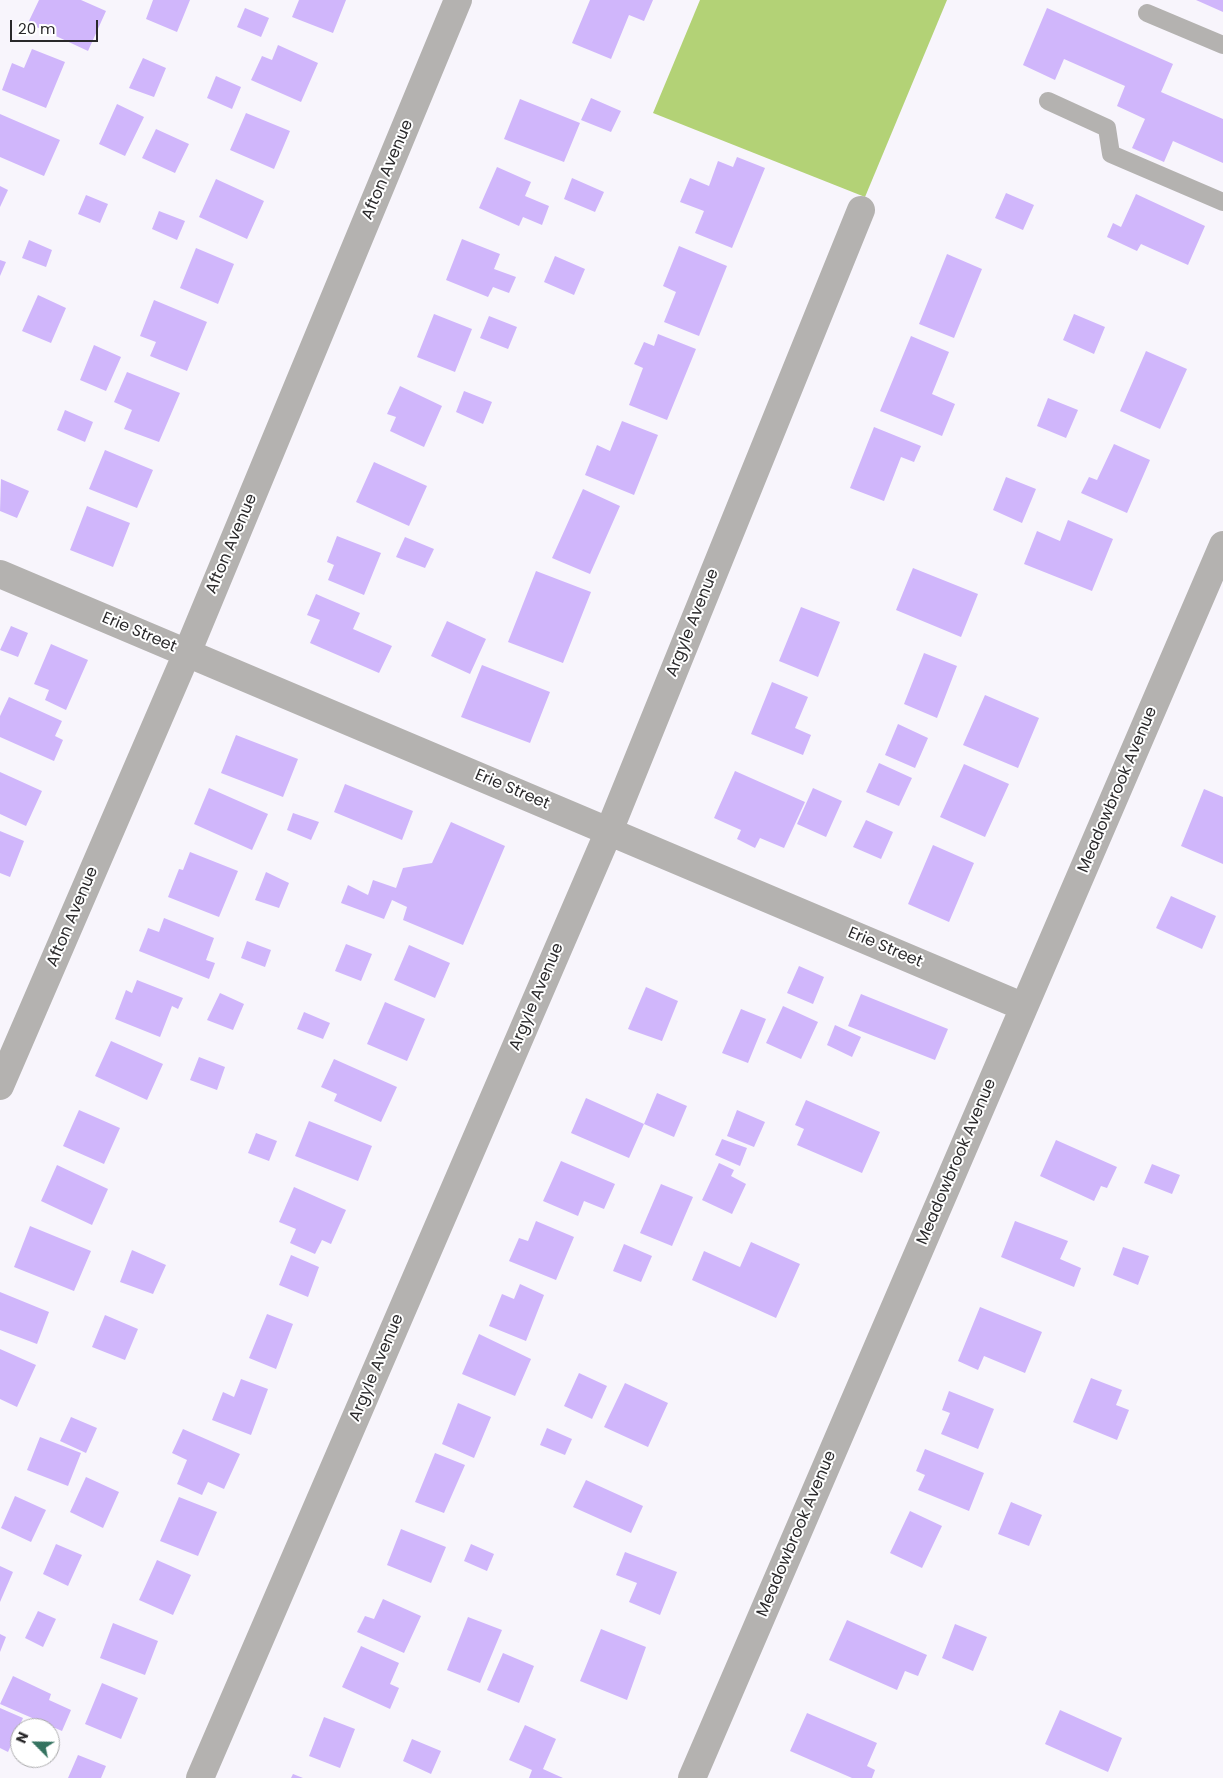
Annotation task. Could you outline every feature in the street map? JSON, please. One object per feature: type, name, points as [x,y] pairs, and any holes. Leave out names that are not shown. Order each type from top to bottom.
[{"type":"street","name":"Afton Avenue","points":[[0,1086],[187,653],[458,0]]},
{"type":"street","name":"Argyle Avenue","points":[[200,1778],[608,831],[861,210]]},
{"type":"street","name":"Meadowbrook Avenue","points":[[692,1778],[1223,546]]},
{"type":"street","name":"Erie Street","points":[[0,574],[1024,1007]]},
{"type":"lane","points":[[1147,13],[1223,44]]},
{"type":"lane","points":[[1048,101],[1107,128],[1111,154],[1223,202]]},
{"type":"green space","points":[[700,0],[947,0],[865,197],[653,113]]},
{"type":"building","points":[[39,0],[81,0],[106,11],[88,51],[28,23]]},
{"type":"building","points":[[153,0],[190,0],[177,32],[146,19]]},
{"type":"building","points":[[299,0],[346,0],[333,33],[292,17]]},
{"type":"building","points":[[590,0],[653,0],[644,21],[629,15],[611,59],[572,43]]},
{"type":"building","points":[[1196,0],[1223,0],[1223,12]]},
{"type":"building","points":[[245,8],[269,18],[261,37],[237,27]]},
{"type":"building","points":[[1047,8],[1173,64],[1161,92],[1223,119],[1223,163],[1173,141],[1164,162],[1132,148],[1145,119],[1117,106],[1125,86],[1064,59],[1055,80],[1023,65]]},
{"type":"building","points":[[278,45],[318,63],[301,102],[251,80],[262,56],[272,60]]},
{"type":"building","points":[[32,49],[65,62],[46,108],[2,90],[12,63],[24,68]]},
{"type":"building","points":[[143,58],[166,68],[154,97],[129,88]]},
{"type":"building","points":[[216,76],[241,87],[232,109],[207,98]]},
{"type":"building","points":[[591,98],[621,111],[611,132],[581,120]]},
{"type":"building","points":[[520,99],[580,123],[564,162],[504,139]]},
{"type":"building","points":[[117,104],[144,117],[125,156],[99,144]]},
{"type":"building","points":[[246,113],[290,131],[274,169],[230,150]]},
{"type":"building","points":[[0,114],[60,140],[44,176],[0,157]]},
{"type":"building","points":[[156,129],[189,144],[175,173],[142,158]]},
{"type":"building","points":[[737,157],[765,168],[732,248],[695,233],[704,211],[680,202],[690,178],[709,186],[718,161],[733,167]]},
{"type":"building","points":[[497,167],[531,182],[525,196],[549,206],[542,225],[523,217],[519,226],[479,208]]},
{"type":"building","points":[[572,178],[604,192],[595,212],[564,199]]},
{"type":"building","points":[[216,179],[264,201],[247,239],[199,217]]},
{"type":"building","points":[[0,186],[8,190],[0,207]]},
{"type":"building","points":[[1006,193],[1034,205],[1023,230],[995,218]]},
{"type":"building","points":[[1136,194],[1205,226],[1188,265],[1141,244],[1137,251],[1107,237],[1113,223],[1121,227]]},
{"type":"building","points":[[86,195],[108,204],[100,223],[78,214]]},
{"type":"building","points":[[159,211],[185,221],[177,240],[152,229]]},
{"type":"building","points":[[462,239],[500,254],[494,269],[516,277],[509,293],[493,287],[488,297],[446,280]]},
{"type":"building","points":[[29,240],[52,250],[46,267],[22,258]]},
{"type":"building","points":[[679,246],[727,266],[699,336],[664,322],[676,292],[663,286]]},
{"type":"building","points":[[196,248],[234,264],[218,304],[180,288]]},
{"type":"building","points":[[947,254],[982,269],[954,338],[919,324]]},
{"type":"building","points":[[555,256],[585,269],[574,295],[544,282]]},
{"type":"building","points":[[0,260],[6,262],[0,276]]},
{"type":"building","points":[[38,295],[66,308],[51,343],[22,331]]},
{"type":"building","points":[[154,300],[207,322],[187,371],[150,356],[156,342],[140,336]]},
{"type":"building","points":[[434,314],[472,329],[455,372],[417,357]]},
{"type":"building","points":[[1074,314],[1105,327],[1094,354],[1063,340]]},
{"type":"building","points":[[489,316],[517,327],[508,349],[480,338]]},
{"type":"building","points":[[658,334],[696,349],[667,420],[629,405],[643,368],[634,364],[644,342],[654,346]]},
{"type":"building","points":[[911,336],[949,352],[932,394],[955,404],[942,436],[880,411]]},
{"type":"building","points":[[94,345],[121,357],[106,391],[80,380]]},
{"type":"building","points":[[1146,351],[1187,369],[1160,429],[1120,411]]},
{"type":"building","points":[[127,372],[180,393],[159,442],[124,429],[132,410],[114,402]]},
{"type":"building","points":[[400,386],[442,406],[424,447],[390,431],[396,417],[387,414]]},
{"type":"building","points":[[464,391],[492,402],[483,424],[456,412]]},
{"type":"building","points":[[1048,398],[1078,410],[1066,438],[1037,426]]},
{"type":"building","points":[[65,410],[93,422],[85,442],[57,430]]},
{"type":"building","points":[[622,421],[658,435],[634,495],[585,475],[597,445],[610,451]]},
{"type":"building","points":[[874,427],[921,446],[914,462],[901,457],[884,501],[850,488]]},
{"type":"building","points":[[1114,444],[1150,460],[1127,513],[1081,493],[1089,477],[1097,480]]},
{"type":"building","points":[[105,450],[153,470],[137,508],[89,489]]},
{"type":"building","points":[[374,462],[427,486],[409,526],[356,502]]},
{"type":"building","points":[[1006,477],[1036,489],[1022,523],[993,510]]},
{"type":"building","points":[[1,479],[29,491],[17,518],[0,511]]},
{"type":"building","points":[[583,489],[620,506],[590,574],[552,558]]},
{"type":"building","points":[[87,506],[130,523],[113,567],[70,550]]},
{"type":"building","points":[[1068,520],[1113,539],[1092,591],[1024,564],[1037,531],[1060,541]]},
{"type":"building","points":[[337,536],[381,553],[364,595],[328,580],[334,565],[327,562]]},
{"type":"building","points":[[405,537],[434,549],[425,568],[396,557]]},
{"type":"building","points":[[913,568],[978,594],[961,637],[896,610]]},
{"type":"building","points":[[536,571],[591,592],[563,663],[508,642]]},
{"type":"building","points":[[316,594],[360,613],[353,629],[392,646],[379,673],[310,643],[320,620],[307,615]]},
{"type":"building","points":[[801,607],[840,622],[818,677],[779,661]]},
{"type":"building","points":[[447,621],[486,639],[470,674],[431,656]]},
{"type":"building","points":[[11,626],[28,633],[18,657],[0,650]]},
{"type":"building","points":[[51,644],[88,660],[66,710],[45,700],[49,690],[34,684]]},
{"type":"building","points":[[924,653],[957,666],[937,718],[904,704]]},
{"type":"building","points":[[482,665],[550,692],[530,743],[461,717]]},
{"type":"building","points":[[772,682],[808,697],[795,728],[811,735],[803,755],[751,734]]},
{"type":"building","points":[[985,695],[1039,718],[1018,768],[963,745]]},
{"type":"building","points":[[9,697],[62,721],[55,736],[63,740],[54,761],[0,737],[0,716]]},
{"type":"building","points":[[898,724],[928,738],[915,768],[885,755]]},
{"type":"building","points":[[236,735],[298,759],[283,797],[221,773]]},
{"type":"building","points":[[879,763],[912,778],[899,806],[866,792]]},
{"type":"building","points":[[964,764],[1009,784],[985,837],[940,817]]},
{"type":"building","points":[[735,771],[805,802],[784,848],[760,838],[755,848],[737,839],[741,830],[714,818]]},
{"type":"building","points":[[0,772],[42,791],[26,826],[0,814]]},
{"type":"building","points":[[345,784],[413,811],[402,840],[334,812]]},
{"type":"building","points":[[209,788],[268,814],[252,850],[194,824]]},
{"type":"building","points":[[813,788],[842,801],[826,837],[797,824]]},
{"type":"building","points":[[1204,789],[1223,797],[1223,864],[1181,846]]},
{"type":"building","points":[[293,813],[319,822],[311,840],[287,830]]},
{"type":"building","points":[[866,820],[893,832],[881,859],[853,847]]},
{"type":"building","points":[[451,822],[505,846],[463,945],[403,920],[407,907],[392,900],[384,919],[341,903],[348,885],[368,895],[373,880],[396,888],[403,868],[432,863]]},
{"type":"building","points":[[0,831],[24,841],[10,877],[0,873]]},
{"type":"building","points":[[933,845],[974,863],[949,922],[908,904]]},
{"type":"building","points":[[190,852],[238,871],[219,917],[168,897],[179,869],[183,870]]},
{"type":"building","points":[[266,872],[289,883],[279,908],[255,900]]},
{"type":"building","points":[[1171,896],[1216,916],[1202,949],[1156,928]]},
{"type":"building","points":[[164,918],[214,938],[206,960],[215,963],[209,979],[139,951],[148,928],[159,932]]},
{"type":"building","points":[[247,941],[271,950],[265,967],[241,958]]},
{"type":"building","points":[[346,944],[372,954],[361,981],[335,971]]},
{"type":"building","points":[[409,945],[450,963],[435,998],[394,980]]},
{"type":"building","points":[[799,966],[824,977],[813,1004],[787,993]]},
{"type":"building","points":[[137,980],[183,998],[178,1009],[172,1006],[160,1037],[115,1019],[126,990],[132,993]]},
{"type":"building","points":[[646,987],[678,1001],[662,1041],[628,1029]]},
{"type":"building","points":[[220,993],[244,1004],[233,1030],[207,1020]]},
{"type":"building","points":[[861,994],[948,1029],[935,1060],[848,1026]]},
{"type":"building","points":[[385,1002],[425,1019],[407,1061],[367,1044]]},
{"type":"building","points":[[783,1006],[818,1022],[801,1059],[766,1043]]},
{"type":"building","points":[[741,1009],[766,1019],[748,1063],[722,1053]]},
{"type":"building","points":[[304,1012],[330,1023],[323,1039],[297,1029]]},
{"type":"building","points":[[835,1025],[861,1037],[852,1057],[827,1045]]},
{"type":"building","points":[[111,1041],[163,1064],[147,1100],[95,1076]]},
{"type":"building","points":[[199,1057],[225,1067],[217,1090],[190,1080]]},
{"type":"building","points":[[334,1059],[397,1087],[381,1122],[334,1101],[337,1094],[321,1087]]},
{"type":"building","points":[[657,1093],[687,1106],[674,1137],[644,1124]]},
{"type":"building","points":[[586,1098],[644,1124],[629,1158],[571,1133]]},
{"type":"building","points":[[806,1100],[880,1132],[862,1173],[797,1145],[804,1129],[795,1125]]},
{"type":"building","points":[[79,1110],[120,1128],[104,1164],[63,1146]]},
{"type":"building","points":[[737,1110],[765,1122],[754,1147],[727,1136]]},
{"type":"building","points":[[309,1121],[372,1146],[358,1181],[295,1156]]},
{"type":"building","points":[[256,1133],[277,1141],[269,1161],[248,1153]]},
{"type":"building","points":[[722,1139],[747,1148],[740,1166],[715,1155]]},
{"type":"building","points":[[1056,1140],[1117,1167],[1107,1188],[1101,1186],[1094,1201],[1040,1176]]},
{"type":"building","points":[[561,1161],[615,1184],[604,1209],[584,1201],[578,1216],[543,1201]]},
{"type":"building","points":[[719,1163],[734,1170],[731,1176],[746,1184],[732,1214],[702,1200]]},
{"type":"building","points":[[1152,1164],[1180,1175],[1172,1194],[1144,1183]]},
{"type":"building","points":[[57,1165],[108,1189],[92,1225],[41,1201]]},
{"type":"building","points":[[661,1184],[693,1197],[672,1246],[640,1233]]},
{"type":"building","points":[[294,1187],[346,1210],[331,1244],[322,1240],[315,1254],[290,1243],[296,1229],[279,1222]]},
{"type":"building","points":[[536,1221],[574,1237],[556,1280],[509,1261],[519,1238],[528,1241]]},
{"type":"building","points":[[1015,1221],[1068,1241],[1060,1259],[1081,1268],[1074,1287],[1001,1257]]},
{"type":"building","points":[[30,1226],[91,1251],[74,1291],[14,1267]]},
{"type":"building","points":[[751,1242],[800,1264],[776,1318],[692,1280],[704,1251],[740,1267]]},
{"type":"building","points":[[624,1244],[652,1256],[641,1282],[613,1271]]},
{"type":"building","points":[[1123,1247],[1149,1256],[1138,1285],[1113,1275]]},
{"type":"building","points":[[132,1250],[166,1265],[153,1294],[120,1282]]},
{"type":"building","points":[[291,1255],[319,1267],[308,1297],[279,1285]]},
{"type":"building","points":[[520,1284],[544,1295],[526,1341],[489,1326],[502,1294],[514,1299]]},
{"type":"building","points":[[0,1292],[49,1312],[37,1344],[0,1330]]},
{"type":"building","points":[[980,1307],[1042,1332],[1025,1373],[984,1356],[978,1370],[958,1361]]},
{"type":"building","points":[[267,1314],[293,1324],[276,1369],[249,1358]]},
{"type":"building","points":[[105,1315],[138,1329],[125,1360],[92,1347]]},
{"type":"building","points":[[479,1334],[531,1359],[515,1396],[462,1374]]},
{"type":"building","points":[[0,1349],[36,1365],[17,1407],[0,1399]]},
{"type":"building","points":[[579,1373],[607,1386],[592,1419],[564,1406]]},
{"type":"building","points":[[1091,1378],[1122,1390],[1116,1405],[1129,1410],[1117,1440],[1073,1422]]},
{"type":"building","points":[[241,1379],[268,1389],[251,1435],[212,1420],[223,1392],[234,1397]]},
{"type":"building","points":[[625,1383],[668,1403],[648,1447],[604,1427]]},
{"type":"building","points":[[949,1391],[994,1409],[978,1449],[941,1434],[950,1413],[942,1410]]},
{"type":"building","points":[[458,1403],[491,1417],[474,1458],[442,1444]]},
{"type":"building","points":[[71,1417],[97,1428],[86,1453],[60,1441]]},
{"type":"building","points":[[547,1428],[572,1439],[565,1455],[540,1445]]},
{"type":"building","points":[[183,1429],[240,1454],[224,1489],[208,1482],[202,1495],[177,1484],[187,1460],[172,1453]]},
{"type":"building","points":[[40,1437],[81,1453],[68,1486],[27,1470]]},
{"type":"building","points":[[925,1449],[984,1473],[969,1511],[918,1490],[925,1475],[916,1471]]},
{"type":"building","points":[[435,1453],[465,1465],[444,1513],[415,1502]]},
{"type":"building","points":[[86,1477],[119,1492],[103,1528],[70,1512]]},
{"type":"building","points":[[586,1480],[643,1506],[631,1533],[573,1507]]},
{"type":"building","points":[[15,1496],[46,1510],[31,1542],[1,1528]]},
{"type":"building","points":[[179,1497],[217,1512],[198,1556],[160,1541]]},
{"type":"building","points":[[1011,1502],[1042,1515],[1029,1546],[998,1534]]},
{"type":"building","points":[[910,1511],[942,1526],[922,1568],[890,1553]]},
{"type":"building","points":[[401,1529],[446,1547],[431,1583],[387,1565]]},
{"type":"building","points":[[56,1544],[82,1555],[68,1586],[43,1574]]},
{"type":"building","points":[[471,1544],[494,1554],[487,1571],[464,1561]]},
{"type":"building","points":[[625,1552],[677,1572],[660,1615],[629,1602],[637,1583],[616,1575]]},
{"type":"building","points":[[157,1560],[191,1575],[173,1615],[139,1600]]},
{"type":"building","points":[[0,1566],[13,1572],[0,1602]]},
{"type":"building","points":[[383,1599],[421,1616],[404,1653],[357,1632],[365,1616],[374,1619]]},
{"type":"building","points":[[38,1611],[56,1619],[43,1647],[25,1638]]},
{"type":"building","points":[[468,1617],[502,1630],[480,1683],[447,1670]]},
{"type":"building","points":[[847,1620],[927,1655],[918,1676],[905,1671],[897,1690],[829,1660]]},
{"type":"building","points":[[113,1623],[158,1641],[145,1675],[100,1658]]},
{"type":"building","points":[[955,1624],[987,1637],[973,1671],[942,1658]]},
{"type":"building","points":[[601,1629],[646,1647],[627,1700],[580,1681]]},
{"type":"building","points":[[0,1634],[6,1637],[0,1652]]},
{"type":"building","points":[[361,1646],[399,1663],[390,1684],[399,1688],[390,1709],[342,1687]]},
{"type":"building","points":[[503,1653],[534,1666],[519,1703],[487,1690]]},
{"type":"building","points":[[13,1676],[51,1694],[49,1700],[71,1710],[62,1731],[60,1730],[60,1718],[32,1718],[0,1704]]},
{"type":"building","points":[[102,1683],[138,1698],[121,1739],[85,1724]]},
{"type":"building","points":[[0,1708],[23,1718],[10,1718],[10,1747],[8,1752],[0,1748]]},
{"type":"building","points":[[1060,1710],[1122,1738],[1108,1772],[1045,1744]]},
{"type":"building","points":[[807,1713],[877,1743],[867,1766],[875,1770],[872,1778],[852,1778],[790,1751]]},
{"type":"building","points":[[324,1717],[355,1729],[340,1768],[309,1756]]},
{"type":"building","points":[[525,1725],[556,1739],[543,1769],[563,1778],[529,1778],[532,1770],[509,1760]]},
{"type":"building","points":[[412,1739],[441,1751],[431,1774],[403,1761]]},
{"type":"building","points":[[78,1755],[106,1766],[101,1778],[68,1778]]},
{"type":"building","points":[[293,1774],[303,1778],[291,1778]]}]
